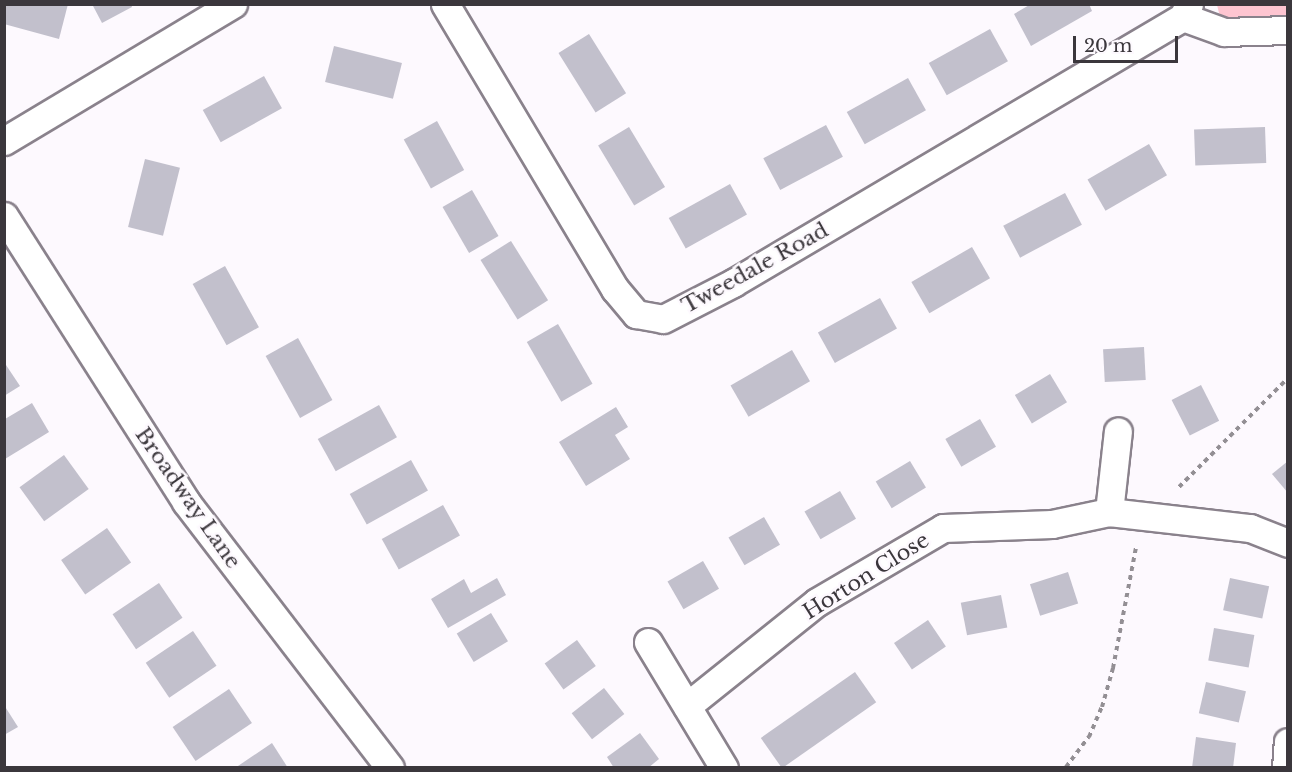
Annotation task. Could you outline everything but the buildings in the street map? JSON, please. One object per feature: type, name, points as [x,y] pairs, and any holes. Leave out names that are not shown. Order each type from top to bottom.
[{"type":"street","points":[[4,141],[233,4]]},
{"type":"street","name":"Tweedale Road","points":[[445,4],[615,290],[636,314],[663,319],[734,283],[1186,11],[1224,32],[1287,30]]},
{"type":"street","name":"Broadway Lane","points":[[4,216],[186,502],[390,768]]},
{"type":"street","points":[[1109,512],[1118,431]]},
{"type":"street","name":"Horton Close","points":[[687,706],[817,602],[943,528],[1052,524],[1109,512],[1250,528],[1287,543]]},
{"type":"street","points":[[648,642],[724,768]]},
{"type":"street","points":[[1286,768],[1287,742]]},
{"type":"path","points":[[1066,767],[1089,737],[1102,707],[1113,668],[1142,516],[1186,482],[1287,378]]},
{"type":"path","points":[[1049,768],[1087,768]]},
{"type":"shaded area","points":[[1217,5],[1287,5],[1287,21],[1231,25],[1219,13]]}]
